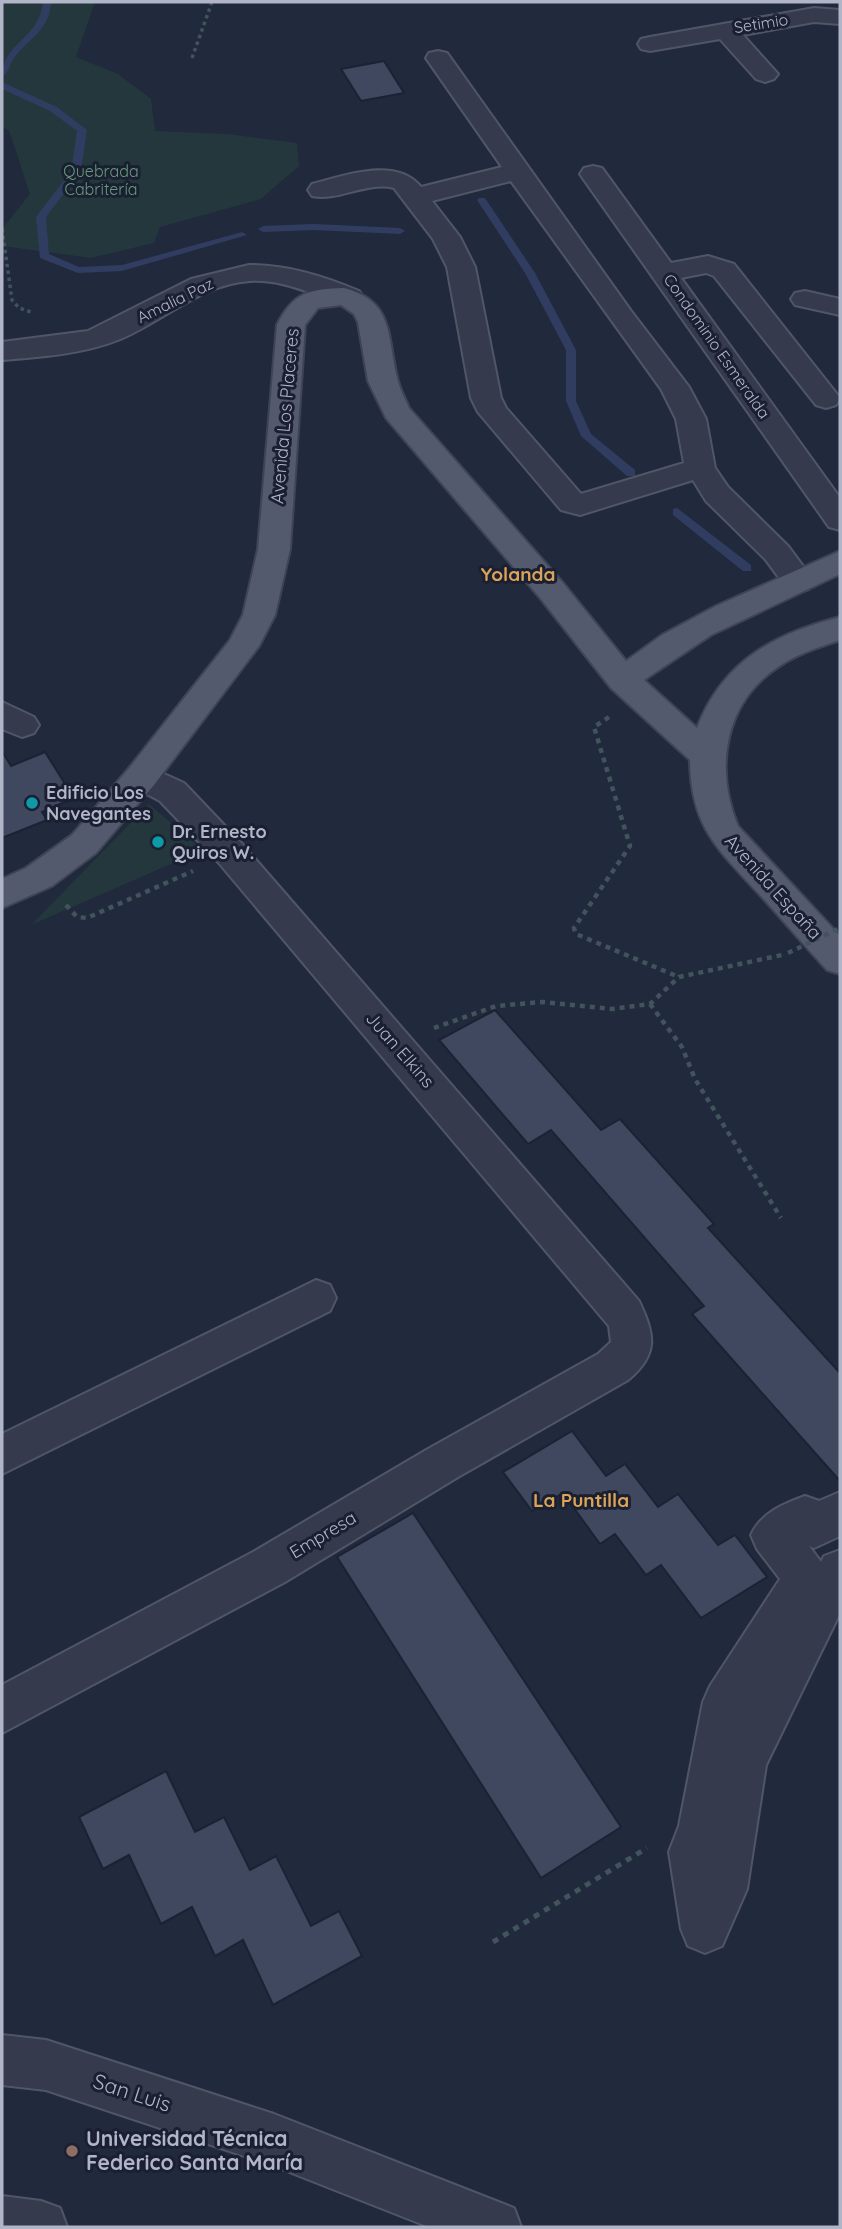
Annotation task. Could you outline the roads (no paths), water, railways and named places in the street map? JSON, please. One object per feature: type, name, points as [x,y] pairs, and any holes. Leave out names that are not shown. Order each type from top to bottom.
[{"type":"main road","points":[[349,297],[360,303],[370,314],[383,381],[396,411],[633,689],[706,755]]},
{"type":"main road","name":"Avenida Los Placeres","points":[[2,895],[39,877],[84,844],[142,776],[243,646],[259,615],[274,550],[290,325],[300,306],[316,298],[349,297]]},
{"type":"main road","points":[[633,689],[643,662],[685,635],[840,561]]},
{"type":"main road","name":"Avenida España","points":[[840,628],[768,658],[749,673],[733,690],[720,710],[706,755],[710,800],[723,831],[840,960]]},
{"type":"street","name":"Setimio","points":[[650,44],[809,8],[840,17]]},
{"type":"street","points":[[809,8],[840,41]]},
{"type":"street","name":"Setimio","points":[[724,29],[765,74]]},
{"type":"street","points":[[438,58],[674,387],[691,419],[700,468],[717,494],[777,553],[798,581]]},
{"type":"street","points":[[414,197],[518,171]]},
{"type":"street","name":"Condominio Esmeralda","points":[[593,174],[840,520]]},
{"type":"street","points":[[321,190],[371,179],[387,178],[403,182],[446,237],[461,267],[486,398],[493,412],[568,499],[580,505],[700,468]]},
{"type":"street","points":[[665,273],[708,264],[724,270],[826,399]]},
{"type":"street","name":"Amalia Paz","points":[[2,351],[31,349],[106,335],[213,280],[284,273],[311,280],[349,297]]},
{"type":"street","points":[[805,299],[840,307]]},
{"type":"street","name":"Juan Elkins","points":[[142,776],[172,792],[231,854],[394,1042],[624,1314],[632,1330],[632,1344]]},
{"type":"street","points":[[2,1455],[316,1298]]},
{"type":"street","name":"Empresa","points":[[2,1710],[269,1567],[443,1463],[613,1367],[626,1357],[632,1344]]},
{"type":"street","points":[[840,1512],[814,1528],[805,1516],[773,1535],[806,1578],[726,1702],[703,1826],[693,1852],[705,1929],[723,1889],[743,1761],[840,1571]]},
{"type":"street","name":"San Luis","points":[[2,2060],[46,2065],[274,2140],[495,2227]]},
{"type":"street","points":[[2,2222],[41,2227]]},
{"type":"waterway","points":[[2,74],[11,56],[41,25],[47,2]]},
{"type":"waterway","points":[[2,85],[53,109],[82,130],[76,171],[41,217],[44,256],[78,270],[122,268],[242,235]]},
{"type":"waterway","points":[[482,200],[530,273],[571,350],[571,401],[586,436],[631,473]]},
{"type":"waterway","points":[[263,229],[314,227],[400,231]]},
{"type":"waterway","points":[[677,512],[747,568]]},
{"type":"place","name":"Edificio Los Navegantes","points":[[32,803]]},
{"type":"place","name":"Dr. Ernesto Quiros W.","points":[[158,842]]},
{"type":"place","name":"Universidad Técnica Federico Santa María","points":[[72,2151]]},
{"type":"district","name":"Yolanda","points":[[518,574]]},
{"type":"district","name":"La Puntilla","points":[[581,1500]]},
{"type":"park label","name":"Quebrada Cabritería","points":[[101,180]]}]
